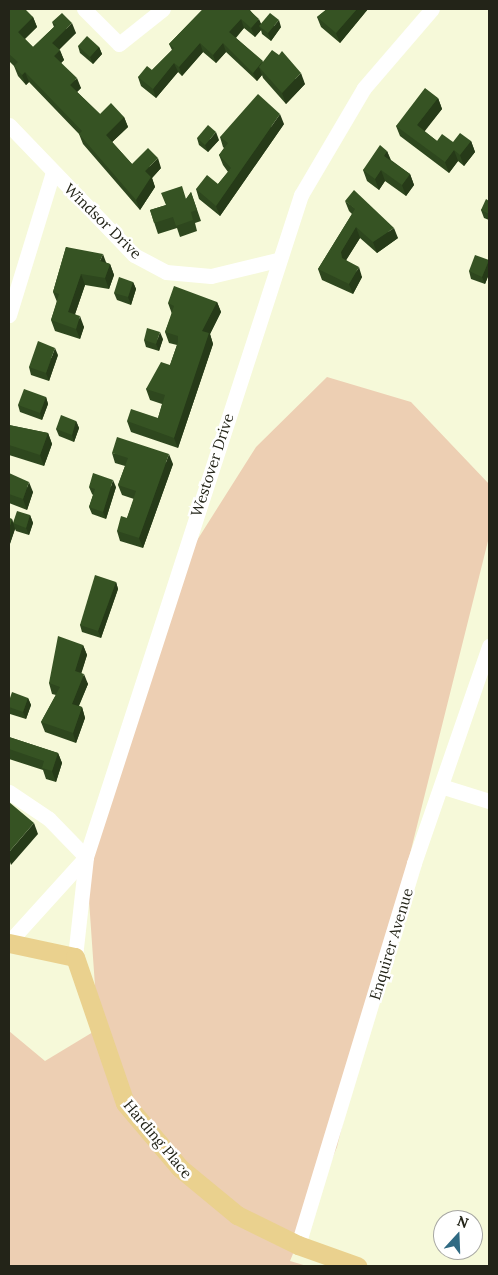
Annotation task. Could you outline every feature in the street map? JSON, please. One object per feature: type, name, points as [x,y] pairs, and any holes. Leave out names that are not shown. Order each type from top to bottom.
[{"type":"main road","points":[[9,943],[75,957]]},
{"type":"main road","name":"Harding Place","points":[[75,957],[125,1103],[180,1168],[237,1215],[298,1245],[357,1266]]},
{"type":"street","points":[[84,9],[119,44],[158,14]]},
{"type":"street","name":"Westover Drive","points":[[75,957],[86,857],[277,260],[322,154],[364,88],[432,9]]},
{"type":"street","name":"Windsor Drive","points":[[9,124],[134,256],[166,272],[211,276],[277,260]]},
{"type":"street","points":[[9,314],[53,172]]},
{"type":"street","name":"Enquirer Avenue","points":[[298,1245],[414,863],[444,787],[489,646]]},
{"type":"street","points":[[444,787],[489,801]]},
{"type":"street","points":[[9,792],[49,819],[86,857],[9,943]]},
{"type":"shaded area","points":[[327,377],[411,402],[489,484],[489,537],[337,1147],[290,1261],[307,1266],[9,1266],[9,1031],[45,1061],[98,1029],[86,857],[177,572],[256,447]]},
{"type":"building","points":[[9,9],[25,9],[33,17],[18,32],[33,47],[56,25],[52,22],[62,13],[72,23],[52,43],[60,50],[54,56],[77,78],[70,85],[100,114],[111,103],[124,117],[106,135],[132,164],[148,148],[158,158],[145,171],[151,177],[136,200],[79,134],[82,131],[25,72],[22,75],[14,66],[18,62],[9,54]]},
{"type":"building","points":[[203,9],[248,9],[259,19],[251,28],[241,19],[229,32],[263,61],[253,73],[223,43],[213,55],[200,43],[179,67],[174,63],[153,89],[138,77],[147,66],[152,70],[174,48],[169,44]]},
{"type":"building","points":[[327,9],[357,9],[336,33],[317,17]]},
{"type":"building","points":[[270,13],[279,20],[268,33],[259,26]]},
{"type":"building","points":[[87,36],[99,47],[90,57],[78,46]]},
{"type":"building","points":[[272,50],[279,55],[282,51],[301,73],[282,93],[259,67]]},
{"type":"building","points":[[425,88],[438,98],[417,125],[437,141],[442,134],[453,142],[460,133],[471,141],[460,155],[454,150],[445,162],[396,126]]},
{"type":"building","points":[[258,94],[280,114],[216,206],[196,189],[207,175],[218,184],[231,168],[219,155],[228,143],[220,137]]},
{"type":"building","points":[[208,125],[216,132],[205,145],[197,138]]},
{"type":"building","points":[[380,145],[387,151],[384,156],[410,174],[402,185],[381,170],[375,179],[363,170]]},
{"type":"building","points":[[182,186],[186,199],[191,192],[197,210],[191,212],[193,220],[176,226],[173,217],[154,223],[150,210],[166,205],[161,193]]},
{"type":"building","points":[[354,190],[394,228],[373,242],[356,227],[341,252],[342,258],[359,267],[349,284],[318,269],[355,209],[345,201]]},
{"type":"building","points":[[486,199],[489,201],[489,214],[481,210]]},
{"type":"building","points":[[66,247],[103,254],[100,261],[110,264],[105,278],[81,274],[68,312],[80,316],[76,329],[51,320],[59,294],[53,292]]},
{"type":"building","points":[[475,255],[489,260],[482,277],[469,271]]},
{"type":"building","points":[[119,277],[133,282],[128,297],[114,293]]},
{"type":"building","points":[[174,286],[217,302],[202,331],[209,333],[174,438],[127,421],[131,409],[158,418],[165,395],[146,389],[161,362],[170,365],[178,342],[178,336],[165,332],[174,306],[168,303]]},
{"type":"building","points":[[147,328],[160,332],[156,344],[144,340]]},
{"type":"building","points":[[38,341],[55,348],[46,373],[29,367]]},
{"type":"building","points":[[24,389],[46,397],[40,413],[18,405]]},
{"type":"building","points":[[61,415],[76,421],[72,435],[56,429]]},
{"type":"building","points":[[9,425],[48,433],[40,455],[9,445]]},
{"type":"building","points":[[117,437],[169,454],[139,538],[117,531],[121,516],[127,518],[136,491],[118,485],[128,458],[112,453]]},
{"type":"building","points":[[9,473],[29,482],[23,499],[9,494]]},
{"type":"building","points":[[93,473],[113,480],[103,512],[89,507],[95,489],[89,487]]},
{"type":"building","points":[[17,511],[30,515],[26,528],[13,523]]},
{"type":"building","points":[[9,518],[12,519],[9,529]]},
{"type":"building","points":[[95,575],[116,582],[98,631],[80,625]]},
{"type":"building","points":[[58,636],[83,645],[75,671],[84,674],[72,704],[82,707],[73,733],[41,722],[60,687],[49,683]]},
{"type":"building","points":[[12,692],[28,698],[23,712],[9,707]]},
{"type":"building","points":[[9,737],[58,753],[52,771],[42,768],[44,761],[9,749]]},
{"type":"building","points":[[9,802],[34,823],[9,852]]}]
